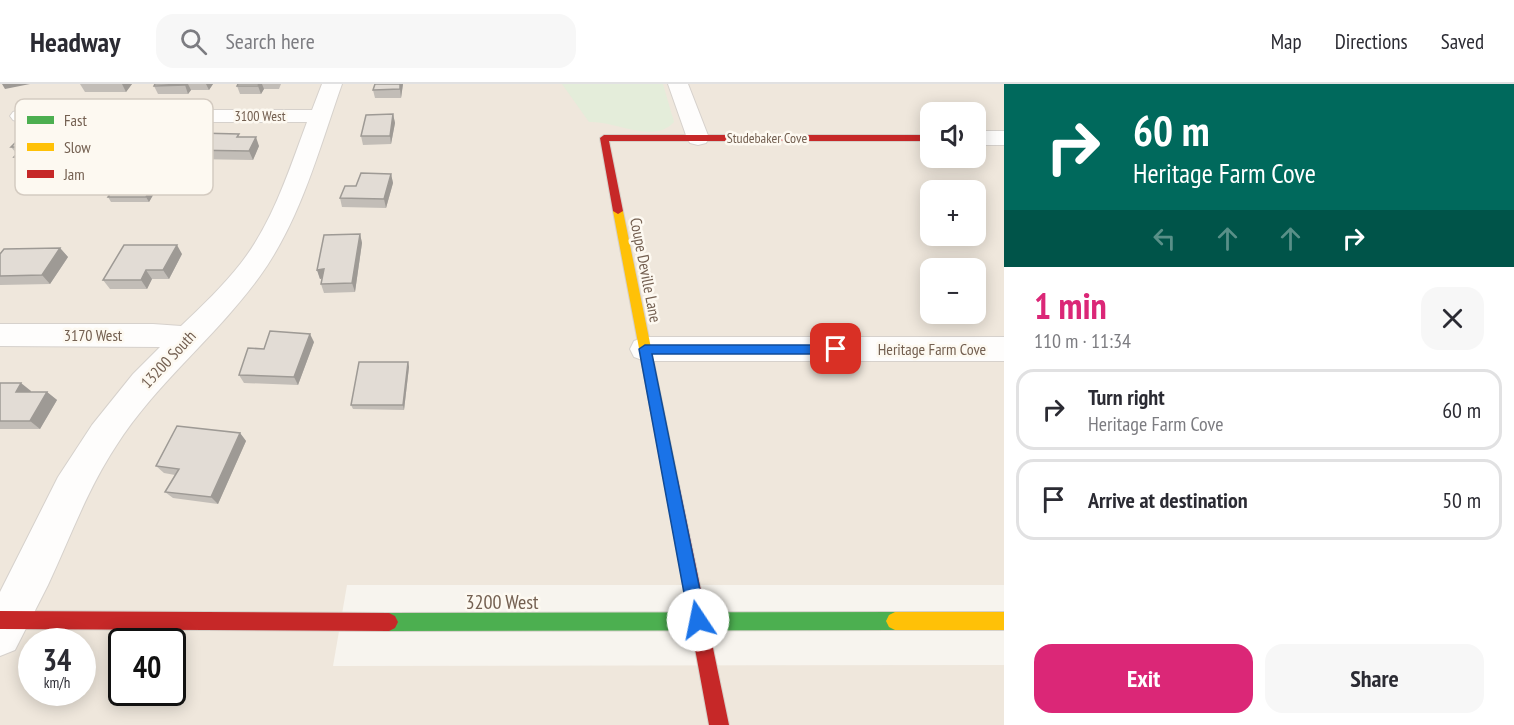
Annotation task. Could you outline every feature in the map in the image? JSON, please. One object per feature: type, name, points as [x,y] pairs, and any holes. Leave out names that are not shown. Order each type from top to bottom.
[{"type":"street","name":"13200 South","points":[[2,625],[71,489],[104,435],[144,383],[224,301],[251,269],[272,237],[285,211],[332,84]]},
{"type":"street","points":[[678,84],[699,138]]},
{"type":"street","name":"3100 West","points":[[213,116],[320,116]]},
{"type":"street","name":"Studebaker Cove","points":[[604,138],[920,138]]},
{"type":"street","name":"Coupe Deville Lane","points":[[604,138],[719,725]]},
{"type":"street","points":[[986,138],[1004,138]]},
{"type":"street","name":"3170 West","points":[[0,335],[153,335],[187,338]]},
{"type":"street","name":"Heritage Farm Cove","points":[[645,349],[1004,349]]},
{"type":"street","name":"3200 West","points":[[2,625],[698,620],[1004,621]]},
{"type":"shaded area","points":[[0,84],[1004,84],[1004,585],[347,585],[333,666],[1004,665],[1004,725],[0,725]]},
{"type":"green space","points":[[562,84],[663,84],[674,122],[665,129],[645,132],[589,122]]},
{"type":"building","points":[[155,84],[185,84],[185,85],[154,86]]},
{"type":"building","points":[[238,84],[259,84],[258,86],[237,86]]},
{"type":"building","points":[[375,84],[400,84],[400,89],[373,90]]},
{"type":"building","points":[[393,114],[390,136],[361,136],[366,115]]},
{"type":"building","points":[[213,133],[256,137],[249,151],[213,150]]},
{"type":"building","points":[[361,173],[391,174],[384,199],[340,198],[345,186],[356,186]]},
{"type":"building","points":[[109,195],[147,195],[146,197],[108,197]]},
{"type":"building","points":[[360,234],[352,283],[321,284],[324,269],[317,270],[324,235]]},
{"type":"building","points":[[124,245],[177,245],[163,270],[146,270],[141,280],[103,280]]},
{"type":"building","points":[[60,248],[42,275],[0,276],[0,254],[4,249]]},
{"type":"building","points":[[270,331],[310,334],[294,377],[239,375],[248,348],[264,349]]},
{"type":"building","points":[[359,362],[408,362],[403,405],[351,405]]},
{"type":"building","points":[[0,383],[21,383],[16,392],[47,392],[30,421],[0,421]]},
{"type":"building","points":[[177,426],[240,433],[211,497],[165,492],[179,469],[156,466]]},
{"type":"traffic: fast","points":[[389,622],[895,621]]},
{"type":"traffic: slow","points":[[618,211],[671,480]]},
{"type":"traffic: slow","points":[[895,621],[1004,621]]},
{"type":"traffic: jam","points":[[618,211],[604,138],[920,138]]},
{"type":"traffic: jam","points":[[671,480],[719,725]]},
{"type":"traffic: jam","points":[[0,620],[389,622]]},
{"type":"route","points":[[698,620],[645,349],[836,349]]}]
